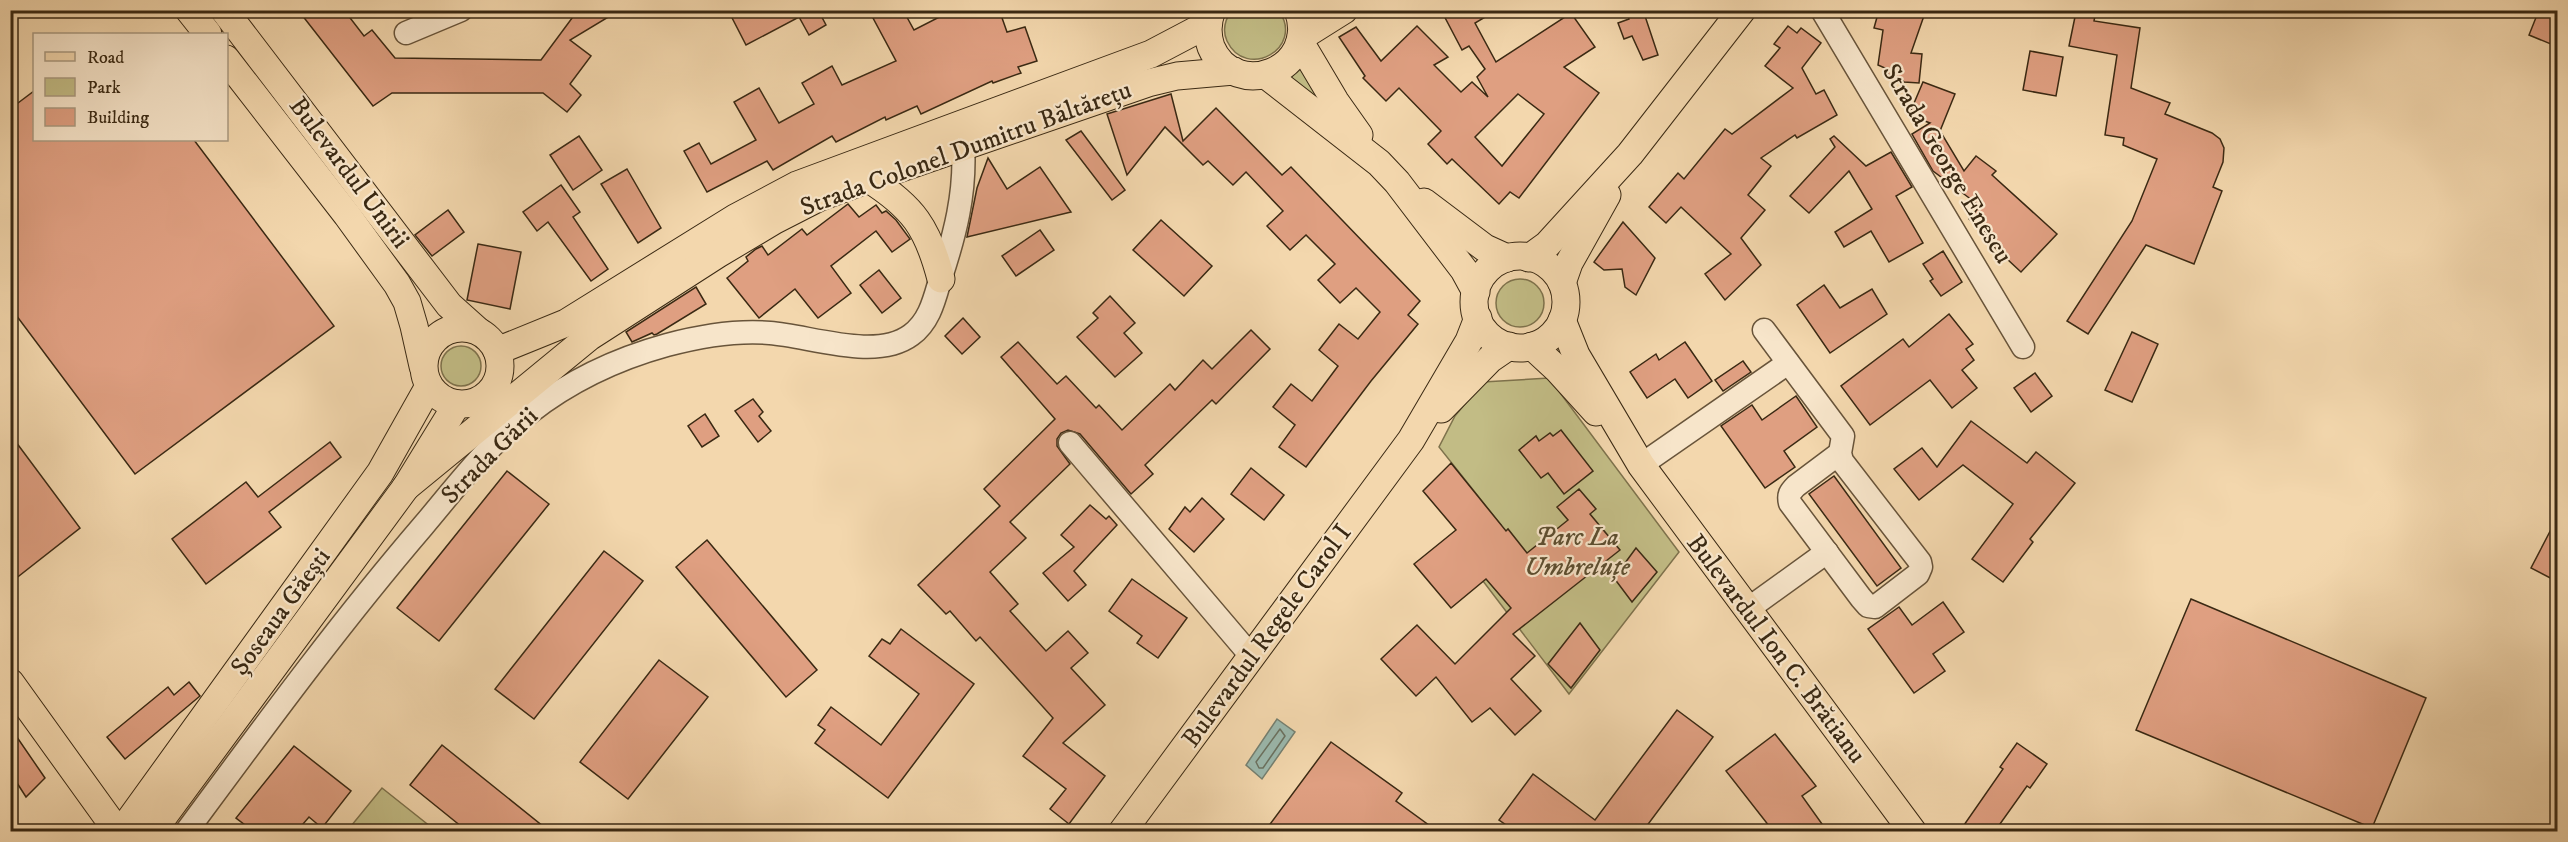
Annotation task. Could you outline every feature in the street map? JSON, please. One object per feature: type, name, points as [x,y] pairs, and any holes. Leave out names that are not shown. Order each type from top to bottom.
[{"type":"main road","points":[[189,10],[207,33]]},
{"type":"main road","name":"Bulevardul Unirii","points":[[224,10],[449,305],[478,331]]},
{"type":"main road","points":[[1344,10],[1300,30],[1287,63],[1266,75],[1378,163],[1398,182],[1485,248],[1548,266],[1562,283],[1566,302],[1562,320],[1549,337],[1520,346],[1490,336],[1464,270],[1398,182]]},
{"type":"main road","points":[[1477,305],[1486,273],[1547,245],[1630,154],[1742,10]]},
{"type":"main road","points":[[1210,17],[1209,38],[1214,53],[1234,71]]},
{"type":"main road","name":"Strada Colonel Dumitru Băltărețu","points":[[497,351],[566,323],[727,223],[797,185],[1151,54],[1210,17]]},
{"type":"main road","points":[[1300,30],[1335,101],[1378,163]]},
{"type":"main road","name":"Bulevardul Unirii","points":[[228,61],[397,284],[407,302],[426,376]]},
{"type":"main road","name":"Strada Colonel Dumitru Băltărețu","points":[[406,488],[589,337],[747,236],[818,198],[963,145],[1148,83],[1177,76],[1234,71],[1250,76],[1266,75]]},
{"type":"main road","points":[[1562,283],[1569,263],[1630,154]]},
{"type":"main road","points":[[869,179],[904,203],[919,221],[932,248],[941,279]]},
{"type":"main road","name":"Bulevardul Regele Carol I","points":[[1122,831],[1411,440],[1469,340],[1477,305]]},
{"type":"main road","name":"Bulevardul Ion C. Brătianu","points":[[1562,320],[1576,355],[1638,461]]},
{"type":"main road","points":[[455,328],[478,331],[489,339],[497,351],[500,368],[496,382],[490,392],[479,401],[457,404],[439,398],[426,376],[428,347],[441,334],[455,328]]},
{"type":"main road","points":[[496,382],[589,337]]},
{"type":"main road","name":"Bulevardul Regele Carol I","points":[[1411,440],[1490,359],[1520,346]]},
{"type":"main road","name":"Bulevardul Ion C. Brătianu","points":[[1520,346],[1557,369],[1638,461],[1913,831]]},
{"type":"main road","name":"Șoseaua Găești","points":[[120,831],[380,473],[426,376]]},
{"type":"main road","name":"Șoseaua Găești","points":[[152,831],[406,488],[457,404]]},
{"type":"main road","points":[[10,682],[120,831]]},
{"type":"street","points":[[405,33],[461,10]]},
{"type":"street","name":"Strada George Enescu","points":[[1822,10],[2023,347]]},
{"type":"street","points":[[1166,46],[1177,76]]},
{"type":"street","name":"Strada Gării","points":[[186,831],[372,585],[479,459],[528,413],[562,388],[608,364],[668,345],[710,336],[769,332],[850,345],[890,345],[903,340],[922,325],[929,313],[952,247],[960,210],[964,173],[963,145]]},
{"type":"street","points":[[1764,330],[1843,436],[1840,453],[1842,461],[1920,562],[1922,567],[1910,582],[1875,607],[1868,606],[1789,498],[1796,486],[1840,453]]},
{"type":"street","points":[[1638,461],[1788,363]]},
{"type":"street","points":[[1070,443],[1252,657]]},
{"type":"street","points":[[1748,609],[1827,552]]},
{"type":"green space","points":[[1231,11],[1279,11],[1285,25],[1285,37],[1279,47],[1270,55],[1259,59],[1247,58],[1236,53],[1227,41],[1224,29]]},
{"type":"green space","points":[[1302,65],[1356,138],[1285,81]]},
{"type":"green space","points":[[1520,279],[1537,286],[1544,303],[1537,320],[1520,327],[1503,320],[1496,303],[1503,286]]},
{"type":"green space","points":[[461,346],[469,347],[475,352],[480,358],[480,374],[475,380],[469,385],[461,386],[453,385],[447,380],[442,374],[441,366],[442,358],[447,352],[453,347]]},
{"type":"green space","name":"Parc La Umbreluțe","points":[[1549,378],[1679,552],[1569,694],[1467,560],[1501,525],[1439,447],[1455,416],[1483,382]]},
{"type":"green space","points":[[382,788],[436,831],[347,831]]},
{"type":"water","points":[[1277,719],[1295,732],[1262,779],[1246,765]]},
{"type":"building","points":[[298,10],[344,10],[364,36],[372,30],[395,58],[541,60],[578,10],[620,10],[570,40],[591,56],[570,84],[581,95],[567,112],[543,93],[392,93],[373,106]]},
{"type":"building","points":[[728,10],[818,10],[826,25],[809,35],[799,17],[746,45]]},
{"type":"building","points":[[887,10],[903,10],[914,30],[953,10],[996,10],[998,16],[1001,15],[1007,32],[1025,27],[1037,61],[1018,67],[1021,73],[993,83],[992,81],[921,114],[917,106],[886,120],[885,117],[836,142],[832,136],[773,170],[767,161],[707,192],[684,151],[699,143],[711,164],[756,140],[734,102],[759,88],[779,123],[814,104],[802,83],[832,66],[842,85],[896,61],[873,18]]},
{"type":"building","points":[[1441,10],[1497,10],[1475,23],[1496,62],[1571,13],[1595,47],[1564,67],[1599,93],[1519,198],[1510,192],[1499,204],[1452,159],[1447,164],[1428,144],[1441,131],[1399,88],[1386,101],[1363,78],[1365,76],[1339,37],[1356,27],[1381,61],[1417,26],[1448,57],[1434,65],[1461,92],[1472,82],[1488,97],[1477,77],[1485,69],[1469,46],[1462,50]],"holes":[[[1518,94],[1544,114],[1502,166],[1475,137]]]},
{"type":"building","points":[[1626,10],[1643,10],[1658,55],[1643,60],[1632,36],[1624,39],[1618,23],[1629,19]]},
{"type":"building","points":[[1879,10],[1926,10],[1911,53],[1922,54],[1919,83],[1902,80],[1894,84],[1885,68],[1878,65],[1883,30],[1874,28]]},
{"type":"building","points":[[2539,10],[2558,10],[2558,47],[2529,35]]},
{"type":"building","points":[[2076,12],[2095,16],[2094,21],[2140,28],[2131,88],[2170,103],[2165,114],[2212,133],[2220,139],[2224,148],[2223,162],[2213,187],[2222,191],[2194,264],[2146,245],[2088,334],[2067,321],[2132,221],[2157,159],[2123,145],[2124,138],[2105,135],[2117,55],[2069,46]]},
{"type":"building","points":[[1788,26],[1797,33],[1801,28],[1821,43],[1802,68],[1816,94],[1824,90],[1837,115],[1797,138],[1795,135],[1761,158],[1771,166],[1748,195],[1765,210],[1741,238],[1761,265],[1725,300],[1705,274],[1731,254],[1681,207],[1666,223],[1649,207],[1678,173],[1684,179],[1725,129],[1732,134],[1793,88],[1765,66],[1780,48],[1774,44]]},
{"type":"building","points":[[2030,51],[2063,57],[2056,96],[2023,90]]},
{"type":"building","points":[[1923,82],[1955,94],[1940,131],[1964,171],[1976,156],[1996,171],[1992,175],[2057,234],[2021,272],[1992,245],[1995,241],[1969,219],[1980,206],[1933,171],[1912,134],[1930,123],[1909,115]]},
{"type":"building","points":[[33,92],[33,141],[195,141],[334,326],[135,474],[10,307],[10,109]]},
{"type":"building","points":[[1171,94],[1183,141],[1216,108],[1282,175],[1291,167],[1420,301],[1408,315],[1418,324],[1371,381],[1306,467],[1279,447],[1295,425],[1273,407],[1291,384],[1312,401],[1338,366],[1319,350],[1339,324],[1358,339],[1380,312],[1356,288],[1340,303],[1318,280],[1335,264],[1306,235],[1290,250],[1267,226],[1283,211],[1246,172],[1233,185],[1208,161],[1203,165],[1165,127],[1127,175],[1107,114]]},
{"type":"building","points":[[1081,131],[1125,190],[1112,200],[1066,140]]},
{"type":"building","points":[[579,136],[602,170],[573,190],[550,155]]},
{"type":"building","points":[[1834,136],[1866,166],[1891,152],[1912,187],[1896,196],[1923,243],[1889,262],[1871,231],[1844,247],[1835,232],[1872,209],[1849,171],[1809,213],[1790,196],[1835,147],[1830,139]]},
{"type":"building","points":[[988,158],[1007,189],[1040,167],[1071,212],[967,237],[977,188]]},
{"type":"building","points":[[627,169],[661,228],[638,243],[601,184]]},
{"type":"building","points":[[561,185],[580,212],[573,217],[608,269],[591,281],[548,222],[537,231],[523,212]]},
{"type":"building","points":[[848,204],[859,217],[876,205],[882,213],[886,211],[896,220],[910,239],[892,252],[876,231],[831,266],[851,293],[818,318],[795,289],[759,318],[727,278],[748,261],[746,257],[756,249],[762,246],[768,255],[802,229],[807,235]]},
{"type":"building","points":[[448,210],[464,232],[432,256],[415,235]]},
{"type":"building","points":[[1161,220],[1212,266],[1184,296],[1133,250]]},
{"type":"building","points":[[1623,222],[1655,258],[1636,295],[1625,287],[1622,269],[1604,270],[1594,262]]},
{"type":"building","points":[[1040,230],[1054,250],[1016,276],[1002,256]]},
{"type":"building","points":[[478,244],[521,252],[510,309],[467,300]]},
{"type":"building","points":[[1943,251],[1962,282],[1941,296],[1930,281],[1933,279],[1923,264]]},
{"type":"building","points":[[879,270],[901,298],[882,313],[860,285]]},
{"type":"building","points":[[1824,285],[1840,308],[1872,289],[1887,314],[1830,353],[1797,305]]},
{"type":"building","points":[[696,287],[706,304],[657,334],[652,333],[632,342],[626,332]]},
{"type":"building","points":[[1110,296],[1135,323],[1124,333],[1142,353],[1115,377],[1077,337],[1098,318],[1093,313]]},
{"type":"building","points":[[1949,314],[1973,344],[1966,349],[1974,360],[1962,370],[1977,388],[1952,408],[1930,380],[1870,425],[1841,386],[1903,339],[1909,347]]},
{"type":"building","points":[[963,318],[980,337],[962,354],[945,336]]},
{"type":"building","points":[[1251,330],[1270,349],[1216,404],[1212,400],[1145,465],[1153,474],[1131,494],[1080,434],[1068,430],[1061,433],[1057,439],[1057,446],[1070,464],[1010,522],[1026,538],[990,572],[1018,604],[1010,611],[1046,651],[1068,631],[1088,653],[1071,668],[1105,705],[1063,743],[1105,776],[1069,824],[1050,809],[1066,789],[1023,756],[1053,718],[980,637],[976,641],[950,611],[946,614],[918,585],[1000,506],[984,489],[1055,419],[1001,357],[1018,342],[1057,384],[1066,376],[1096,408],[1099,405],[1122,430],[1170,384],[1175,390],[1203,360],[1212,369]]},
{"type":"building","points":[[2132,332],[2158,344],[2132,402],[2105,390]]},
{"type":"building","points":[[1685,342],[1712,381],[1688,398],[1675,379],[1647,398],[1630,372],[1656,354],[1659,360]]},
{"type":"building","points":[[1743,361],[1751,372],[1723,391],[1715,380]]},
{"type":"building","points":[[2035,373],[2052,396],[2031,412],[2014,388]]},
{"type":"building","points":[[1796,396],[1817,427],[1784,451],[1795,467],[1765,488],[1721,426],[1752,405],[1762,420]]},
{"type":"building","points":[[753,399],[763,412],[759,416],[771,431],[758,442],[735,411]]},
{"type":"building","points":[[705,414],[719,436],[702,447],[688,426]]},
{"type":"building","points":[[1971,421],[2027,463],[2036,452],[2075,483],[2030,539],[2033,542],[2003,582],[1972,559],[2013,504],[1963,465],[1919,500],[1894,469],[1922,448],[1937,467]]},
{"type":"building","points":[[1561,430],[1593,471],[1564,494],[1548,473],[1541,478],[1519,450],[1536,436],[1539,441],[1550,433],[1553,436]]},
{"type":"building","points":[[10,434],[80,528],[10,583]]},
{"type":"building","points":[[330,442],[341,457],[269,512],[281,527],[206,584],[172,539],[246,482],[258,497]]},
{"type":"building","points":[[1451,463],[1506,531],[1508,529],[1527,553],[1568,520],[1557,507],[1579,489],[1596,509],[1590,514],[1620,550],[1513,634],[1535,656],[1511,679],[1541,711],[1515,735],[1490,708],[1472,722],[1436,677],[1416,696],[1381,659],[1417,625],[1455,664],[1511,608],[1486,579],[1451,608],[1414,564],[1456,530],[1423,491]]},
{"type":"building","points":[[1251,468],[1284,495],[1264,520],[1231,494]]},
{"type":"building","points":[[507,471],[549,504],[439,641],[397,608]]},
{"type":"building","points":[[1834,476],[1901,568],[1877,586],[1809,494]]},
{"type":"building","points":[[1202,498],[1224,519],[1194,552],[1169,529],[1185,507],[1190,512]]},
{"type":"building","points":[[1090,505],[1106,519],[1109,516],[1117,525],[1074,571],[1086,585],[1068,601],[1043,573],[1074,547],[1061,535]]},
{"type":"building","points":[[2558,516],[2558,582],[2531,568]]},
{"type":"building","points":[[707,540],[817,670],[786,697],[676,567]]},
{"type":"building","points":[[1636,548],[1657,572],[1632,602],[1614,578]]},
{"type":"building","points":[[604,551],[643,581],[534,719],[495,689]]},
{"type":"building","points":[[1132,579],[1187,618],[1158,658],[1137,643],[1142,636],[1109,611]]},
{"type":"building","points":[[2191,599],[2426,698],[2372,828],[2136,730]]},
{"type":"building","points":[[1943,602],[1964,632],[1933,654],[1945,671],[1914,693],[1868,629],[1899,607],[1912,625]]},
{"type":"building","points":[[1580,623],[1600,650],[1571,688],[1548,664]]},
{"type":"building","points":[[901,629],[974,684],[888,798],[815,743],[825,730],[818,725],[831,707],[881,745],[919,694],[869,656],[882,639],[890,644]]},
{"type":"building","points":[[659,660],[708,697],[628,799],[580,762]]},
{"type":"building","points":[[189,682],[200,696],[125,759],[107,737],[168,687],[174,695]]},
{"type":"building","points":[[1677,710],[1713,737],[1643,831],[1515,831],[1499,820],[1533,774],[1595,820]]},
{"type":"building","points":[[10,727],[45,778],[26,797],[10,772]]},
{"type":"building","points":[[1775,734],[1816,786],[1802,796],[1827,831],[1773,831],[1726,771]]},
{"type":"building","points":[[1331,742],[1402,793],[1396,801],[1437,831],[1265,831]]},
{"type":"building","points":[[2017,743],[2047,764],[2030,788],[2027,786],[1995,831],[1974,831],[1964,825],[2003,769],[2000,767]]},
{"type":"building","points":[[442,745],[549,831],[467,831],[410,785]]},
{"type":"building","points":[[294,746],[351,791],[322,828],[309,817],[297,831],[253,831],[236,818]]}]
